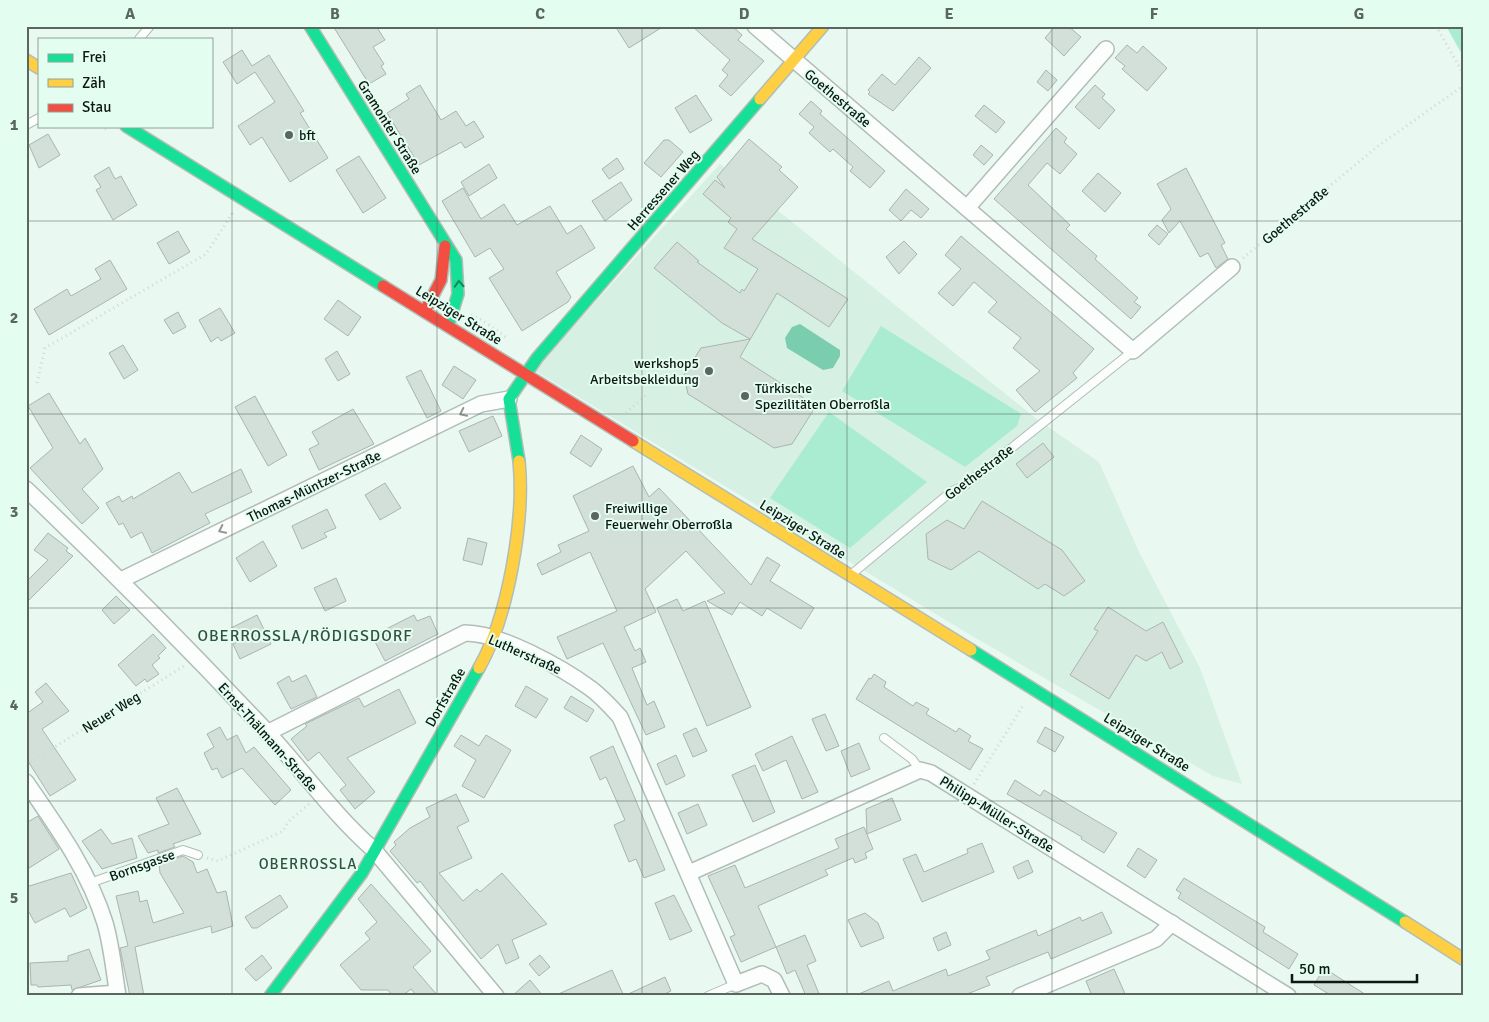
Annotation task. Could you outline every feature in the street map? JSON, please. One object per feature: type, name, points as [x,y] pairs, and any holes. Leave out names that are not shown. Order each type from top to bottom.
[{"type":"main road","name":"Gramonter Straße","points":[[310,26],[456,260],[460,283],[456,309],[448,326]]},
{"type":"main road","name":"Herressener Weg","points":[[525,375],[823,26]]},
{"type":"main road","points":[[26,60],[38,67]]},
{"type":"main road","name":"Leipziger Straße","points":[[129,128],[1033,689],[1463,959]]},
{"type":"main road","points":[[425,311],[441,282],[446,266],[445,243]]},
{"type":"main road","points":[[509,399],[525,375]]},
{"type":"main road","name":"Dorfstraße","points":[[270,996],[362,873],[482,663],[492,638],[518,539],[522,485],[514,417],[509,399]]},
{"type":"street","name":"Goethestraße","points":[[755,26],[1133,351],[1232,267]]},
{"type":"street","points":[[967,208],[1106,49]]},
{"type":"street","name":"Thomas-Müntzer-Straße","points":[[121,580],[481,404],[509,399]]},
{"type":"street","name":"Ernst-Thälmann-Straße","points":[[26,489],[121,580],[267,733],[353,832],[374,850],[496,996]]},
{"type":"street","name":"Lutherstraße","points":[[267,733],[465,633],[478,633],[556,665],[592,689],[620,717],[736,984]]},
{"type":"street","points":[[689,873],[920,770]]},
{"type":"street","name":"Philipp-Müller-Straße","points":[[920,770],[931,773],[1288,996]]},
{"type":"street","points":[[26,782],[82,867],[90,883],[105,925],[113,960],[117,994],[79,996]]},
{"type":"street","points":[[1020,996],[1156,938],[1172,924]]},
{"type":"street","points":[[736,984],[762,974],[774,980],[782,996]]},
{"type":"lane","points":[[140,38],[150,26]]},
{"type":"lane","points":[[26,125],[38,119]]},
{"type":"lane","name":"Goethestraße","points":[[849,576],[952,491],[964,486],[1133,351]]},
{"type":"lane","points":[[884,738],[912,759],[920,770]]},
{"type":"lane","name":"Bornsgasse","points":[[90,883],[183,850],[198,855]]},
{"type":"lane","points":[[708,996],[736,984]]},
{"type":"path","points":[[1436,26],[1463,73]]},
{"type":"path","name":"Goethestraße","points":[[1232,267],[1378,146],[1463,86]]},
{"type":"path","points":[[104,128],[116,136]]},
{"type":"path","points":[[37,383],[45,348],[206,254],[232,214],[224,209]]},
{"type":"path","points":[[623,416],[646,395]]},
{"type":"path","name":"Neuer Weg","points":[[26,765],[195,659]]},
{"type":"path","points":[[967,796],[1033,689]]},
{"type":"path","points":[[198,855],[218,862],[283,832],[288,822],[320,794]]},
{"type":"shaded area","points":[[1446,26],[1463,26],[1463,56]]},
{"type":"shaded area","points":[[720,164],[1038,420],[1099,462],[1140,554],[1200,668],[1242,784],[1213,776],[962,630],[534,370]]},
{"type":"shaded area","points":[[800,324],[840,350],[840,356],[833,368],[823,370],[787,348],[785,338],[792,327]]},
{"type":"shaded area","points":[[881,326],[1021,414],[1017,426],[965,467],[842,391]]},
{"type":"shaded area","points":[[829,412],[927,482],[850,548],[770,498]]},
{"type":"building","points":[[333,26],[376,26],[385,40],[373,47],[384,64],[381,66],[386,74],[369,84]]},
{"type":"building","points":[[615,26],[664,26],[629,48]]},
{"type":"building","points":[[692,26],[732,26],[742,35],[738,40],[764,61],[731,96],[719,86],[728,75],[722,70],[730,60]]},
{"type":"building","points":[[1055,26],[1068,26],[1081,37],[1064,56],[1045,38]]},
{"type":"building","points":[[1127,45],[1137,53],[1143,46],[1167,68],[1147,91],[1122,69],[1125,66],[1115,58]]},
{"type":"building","points":[[242,50],[252,66],[269,55],[304,111],[300,113],[328,158],[290,182],[262,137],[250,145],[238,126],[275,102],[255,72],[237,84],[223,62]]},
{"type":"building","points":[[919,57],[931,68],[893,111],[868,94],[870,92],[868,90],[882,74],[895,85]]},
{"type":"building","points":[[1046,70],[1057,80],[1048,91],[1037,82]]},
{"type":"building","points":[[420,85],[441,120],[456,111],[466,126],[474,121],[484,137],[465,148],[461,142],[419,165],[387,113],[409,99],[406,94]]},
{"type":"building","points":[[1095,85],[1105,94],[1102,98],[1115,110],[1099,129],[1075,107]]},
{"type":"building","points":[[696,95],[712,120],[690,133],[675,108]]},
{"type":"building","points":[[811,101],[822,111],[820,114],[885,171],[870,188],[850,171],[853,167],[833,149],[830,152],[809,133],[814,127],[799,114]]},
{"type":"building","points":[[984,105],[1005,122],[996,133],[975,116]]},
{"type":"building","points":[[1056,128],[1067,138],[1064,142],[1077,154],[1060,174],[1047,163],[1028,185],[1070,225],[1066,229],[1097,256],[1095,259],[1138,298],[1134,302],[1141,307],[1131,319],[994,199]]},
{"type":"building","points":[[48,134],[60,155],[39,168],[29,145]]},
{"type":"building","points":[[749,139],[782,167],[779,170],[798,187],[752,239],[848,299],[829,327],[777,293],[740,357],[816,406],[792,444],[774,448],[688,394],[684,375],[701,348],[750,339],[722,323],[654,268],[677,242],[699,261],[697,262],[740,293],[742,289],[744,291],[758,269],[724,248],[737,229],[728,222],[731,218],[703,194],[715,180],[725,188],[717,177]]},
{"type":"building","points":[[664,140],[669,140],[683,152],[661,177],[644,163]]},
{"type":"building","points":[[981,145],[993,155],[984,165],[973,155]]},
{"type":"building","points":[[359,156],[386,198],[363,213],[336,170]]},
{"type":"building","points":[[617,158],[624,169],[609,179],[602,169]]},
{"type":"building","points":[[489,164],[497,178],[469,196],[461,182]]},
{"type":"building","points":[[109,167],[115,179],[121,176],[137,205],[113,220],[96,190],[101,187],[94,176]]},
{"type":"building","points":[[1186,168],[1225,243],[1221,245],[1228,259],[1216,268],[1208,253],[1200,257],[1180,221],[1169,233],[1162,220],[1171,209],[1157,184]]},
{"type":"building","points":[[1098,173],[1121,193],[1105,212],[1082,191]]},
{"type":"building","points":[[621,182],[632,200],[605,221],[592,201]]},
{"type":"building","points":[[463,188],[481,219],[504,204],[517,225],[550,206],[567,234],[581,225],[595,248],[556,272],[571,297],[568,302],[522,331],[489,278],[504,269],[490,248],[475,257],[442,201]]},
{"type":"building","points":[[906,189],[929,209],[921,218],[911,210],[901,221],[889,210]]},
{"type":"building","points":[[1157,225],[1168,234],[1159,245],[1148,235]]},
{"type":"building","points":[[178,231],[190,252],[169,264],[157,243]]},
{"type":"building","points":[[961,236],[1094,349],[1073,373],[1077,378],[1035,412],[1016,390],[1040,371],[1013,348],[1021,338],[988,312],[997,302],[974,282],[953,306],[938,293],[961,269],[945,255]]},
{"type":"building","points":[[904,241],[917,254],[899,274],[886,257]]},
{"type":"building","points":[[110,260],[127,289],[49,335],[34,309],[67,289],[71,296],[101,279],[95,269]]},
{"type":"building","points":[[338,300],[361,317],[348,336],[324,319]]},
{"type":"building","points":[[220,308],[235,333],[221,341],[218,337],[211,342],[199,320]]},
{"type":"building","points":[[178,312],[186,327],[173,334],[164,320]]},
{"type":"building","points":[[123,345],[138,370],[124,379],[109,353]]},
{"type":"building","points":[[337,351],[350,374],[338,381],[325,359]]},
{"type":"building","points":[[454,366],[476,380],[463,399],[442,385]]},
{"type":"building","points":[[421,370],[441,411],[427,418],[406,377]]},
{"type":"building","points":[[49,393],[80,444],[85,438],[103,469],[82,489],[99,508],[82,524],[30,468],[53,448],[28,406]]},
{"type":"building","points":[[255,396],[287,455],[268,466],[235,407]]},
{"type":"building","points":[[353,409],[374,444],[319,470],[309,449],[319,444],[312,432]]},
{"type":"building","points":[[493,416],[502,436],[469,452],[459,431]]},
{"type":"building","points":[[581,435],[602,449],[591,467],[570,453]]},
{"type":"building","points":[[1043,443],[1054,457],[1027,478],[1016,464]]},
{"type":"building","points":[[633,466],[649,497],[659,488],[751,585],[767,557],[780,565],[770,581],[814,608],[801,629],[767,608],[762,616],[740,602],[732,615],[707,601],[725,593],[686,551],[645,589],[656,612],[624,627],[635,651],[640,648],[646,662],[632,668],[647,705],[654,701],[665,727],[646,735],[603,643],[567,659],[557,637],[617,611],[590,552],[542,575],[537,564],[561,552],[558,545],[589,531],[573,496]]},
{"type":"building","points":[[241,469],[252,492],[205,514],[210,523],[152,553],[142,532],[131,538],[123,523],[119,525],[106,503],[119,496],[122,502],[132,496],[133,499],[179,472],[192,493]]},
{"type":"building","points":[[385,483],[401,508],[380,520],[365,495]]},
{"type":"building","points":[[982,501],[1062,550],[1085,581],[1064,596],[1045,584],[1038,589],[979,551],[951,570],[928,559],[926,534],[947,520],[964,529]]},
{"type":"building","points":[[327,509],[336,528],[324,533],[327,537],[302,549],[292,526]]},
{"type":"building","points":[[48,533],[68,548],[66,551],[73,556],[26,603],[26,582],[48,560],[34,550]]},
{"type":"building","points":[[468,538],[487,543],[482,565],[463,560]]},
{"type":"building","points":[[263,541],[277,566],[250,582],[236,558]]},
{"type":"building","points":[[336,578],[346,601],[325,611],[314,588]]},
{"type":"building","points":[[116,596],[130,610],[114,624],[102,610]]},
{"type":"building","points":[[677,599],[683,611],[705,601],[751,707],[707,726],[657,608]]},
{"type":"building","points":[[1108,607],[1146,631],[1163,622],[1183,662],[1170,669],[1162,652],[1146,661],[1136,655],[1109,699],[1070,675],[1098,631],[1094,629]]},
{"type":"building","points":[[257,615],[271,644],[240,659],[233,644],[237,642],[231,628]]},
{"type":"building","points":[[414,615],[417,621],[430,616],[438,634],[385,661],[372,636]]},
{"type":"building","points":[[153,634],[166,648],[158,656],[160,658],[152,665],[159,674],[147,682],[145,679],[136,686],[118,665]]},
{"type":"building","points":[[874,674],[886,682],[884,687],[913,706],[916,702],[929,709],[926,714],[956,732],[959,728],[971,736],[968,741],[983,749],[970,770],[856,699],[869,678],[871,679]]},
{"type":"building","points":[[306,675],[317,697],[291,709],[277,683],[289,676],[292,682]]},
{"type":"building","points":[[46,683],[69,711],[42,729],[76,780],[50,796],[26,758],[26,714],[43,702],[35,692]]},
{"type":"building","points":[[526,686],[548,699],[536,718],[515,706]]},
{"type":"building","points":[[399,689],[416,723],[347,758],[375,792],[355,809],[340,790],[346,785],[319,752],[308,761],[291,739],[307,726],[305,724],[359,698],[364,707]]},
{"type":"building","points":[[571,696],[594,710],[587,722],[564,708]]},
{"type":"building","points":[[825,714],[839,746],[826,751],[812,719]]},
{"type":"building","points":[[220,727],[227,740],[237,735],[246,753],[254,747],[291,790],[275,805],[242,768],[222,778],[217,768],[212,770],[204,753],[214,747],[207,734]]},
{"type":"building","points":[[1045,727],[1064,737],[1055,752],[1037,742]]},
{"type":"building","points":[[696,728],[707,751],[693,757],[683,734]]},
{"type":"building","points":[[461,735],[479,746],[486,735],[511,750],[484,798],[462,786],[476,760],[454,746]]},
{"type":"building","points":[[792,736],[818,792],[802,799],[786,760],[763,771],[755,754]]},
{"type":"building","points":[[859,743],[870,769],[851,777],[841,751]]},
{"type":"building","points":[[613,746],[665,870],[644,878],[636,859],[629,862],[614,825],[625,820],[606,777],[600,780],[590,757]]},
{"type":"building","points":[[676,755],[685,776],[666,785],[657,764]]},
{"type":"building","points":[[755,765],[775,812],[753,822],[732,775]]},
{"type":"building","points":[[1015,780],[1040,796],[1044,790],[1117,833],[1104,853],[1081,839],[1082,837],[1007,794]]},
{"type":"building","points":[[177,788],[201,834],[173,844],[175,847],[158,853],[158,850],[148,853],[138,836],[169,824],[156,798]]},
{"type":"building","points":[[456,794],[469,821],[457,827],[472,858],[439,873],[463,901],[477,889],[480,892],[502,873],[547,924],[512,940],[519,958],[506,964],[498,944],[481,959],[420,881],[417,883],[390,851],[396,845],[394,842],[410,828],[430,817],[426,808]]},
{"type":"building","points":[[892,798],[901,820],[867,834],[866,809]]},
{"type":"building","points":[[698,804],[707,825],[687,834],[678,813]]},
{"type":"building","points":[[38,816],[59,849],[26,870],[26,823]]},
{"type":"building","points":[[864,827],[873,849],[865,853],[867,858],[855,863],[853,858],[825,870],[828,875],[758,906],[776,947],[741,962],[730,937],[735,935],[708,876],[735,865],[745,888],[839,848],[835,839]]},
{"type":"building","points":[[101,829],[112,844],[132,838],[137,858],[102,869],[82,841]]},
{"type":"building","points":[[982,843],[994,872],[922,902],[903,859],[916,854],[924,872],[968,853],[967,849]]},
{"type":"building","points":[[1138,848],[1157,860],[1145,878],[1127,866]]},
{"type":"building","points":[[183,856],[193,862],[197,873],[207,869],[217,893],[226,891],[233,926],[212,933],[211,926],[135,947],[144,996],[130,996],[120,948],[128,946],[116,896],[138,891],[140,902],[147,900],[153,923],[184,913],[160,873],[159,864]]},
{"type":"building","points":[[1028,860],[1033,872],[1018,879],[1013,867]]},
{"type":"building","points":[[71,873],[87,908],[70,917],[65,908],[35,923],[26,907],[26,887]]},
{"type":"building","points":[[1184,878],[1265,927],[1263,932],[1298,954],[1289,969],[1178,898],[1181,893],[1176,890]]},
{"type":"building","points":[[371,884],[431,951],[413,967],[438,996],[417,996],[411,989],[402,996],[393,996],[388,990],[361,990],[340,965],[370,939],[365,933],[377,922],[358,899]]},
{"type":"building","points":[[280,895],[288,907],[257,928],[252,928],[245,917]]},
{"type":"building","points":[[674,895],[692,931],[670,940],[655,903]]},
{"type":"building","points":[[1102,912],[1112,933],[1051,959],[1048,952],[986,977],[990,985],[962,996],[854,996],[889,981],[893,991],[946,969],[948,976],[990,959],[986,951],[1036,930],[1038,936],[1080,917],[1082,921]]},
{"type":"building","points":[[865,913],[878,923],[884,938],[861,947],[848,920]]},
{"type":"building","points":[[946,932],[951,945],[938,951],[933,938]]},
{"type":"building","points":[[805,935],[816,961],[807,965],[820,996],[806,996],[795,970],[787,974],[776,947]]},
{"type":"building","points":[[89,949],[101,980],[72,990],[71,985],[38,987],[37,985],[31,985],[30,963],[68,961],[68,956]]},
{"type":"building","points":[[262,955],[272,968],[256,981],[245,969]]},
{"type":"building","points":[[540,955],[550,967],[539,976],[529,964]]},
{"type":"building","points":[[1324,968],[1368,996],[1332,996],[1314,985]]},
{"type":"building","points":[[1114,969],[1126,996],[1092,996],[1086,981]]},
{"type":"building","points":[[612,970],[624,996],[554,996]]},
{"type":"building","points":[[665,977],[671,991],[660,996],[624,996]]},
{"type":"building","points":[[530,980],[543,996],[512,996]]},
{"type":"traffic: fast","points":[[310,26],[456,260],[458,294],[448,326]]},
{"type":"traffic: fast","points":[[519,461],[509,399],[537,358],[760,99]]},
{"type":"traffic: fast","points":[[129,128],[383,286]]},
{"type":"traffic: fast","points":[[971,650],[1405,922]]},
{"type":"traffic: fast","points":[[270,996],[362,873],[479,668]]},
{"type":"traffic: slow","points":[[760,99],[823,26]]},
{"type":"traffic: slow","points":[[26,60],[38,67]]},
{"type":"traffic: slow","points":[[633,441],[971,650]]},
{"type":"traffic: slow","points":[[479,668],[498,622],[512,568],[519,511],[519,461]]},
{"type":"traffic: slow","points":[[1405,922],[1463,959]]},
{"type":"traffic: jam","points":[[425,311],[441,280],[445,246]]},
{"type":"traffic: jam","points":[[383,286],[633,441]]},
{"type":"place","name":"bft","points":[[289,135]]},
{"type":"place","name":"werkshop5 Arbeitsbekleidung","points":[[709,371]]},
{"type":"place","name":"Türkische Spezilitäten Oberroßla","points":[[745,396]]},
{"type":"place","name":"Freiwillige Feuerwehr Oberroßla","points":[[595,516]]},
{"type":"district","name":"OBERROSSLA/RÖDIGSDORF","points":[[305,635]]},
{"type":"district","name":"OBERROSSLA","points":[[308,864]]}]
